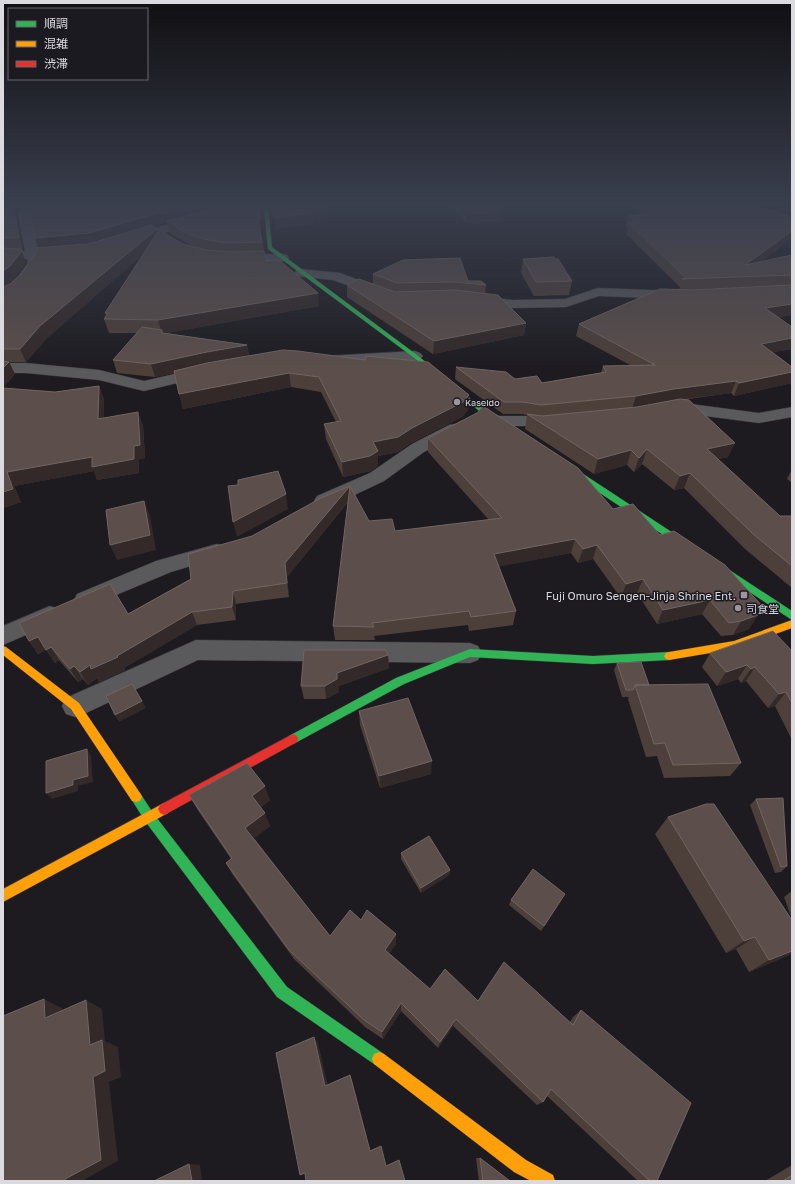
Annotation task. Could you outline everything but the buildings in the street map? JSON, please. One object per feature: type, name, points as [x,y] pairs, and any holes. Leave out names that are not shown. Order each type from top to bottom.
[{"type":"street","points":[[3,296],[21,282],[34,263],[33,261]]},
{"type":"street","points":[[287,261],[415,356],[480,409],[504,425],[526,421],[539,424],[575,421]]},
{"type":"street","points":[[301,273],[335,276],[395,298]]},
{"type":"street","points":[[462,298],[513,304],[566,303],[598,292],[687,296]]},
{"type":"street","points":[[316,359],[354,360],[415,356]]},
{"type":"street","points":[[3,368],[26,368],[99,374],[144,386],[218,370]]},
{"type":"street","points":[[653,411],[675,407],[759,418],[792,412]]},
{"type":"street","points":[[308,509],[377,477],[418,448],[469,422],[480,409]]},
{"type":"street","points":[[556,460],[792,616]]},
{"type":"street","points":[[3,636],[164,566],[232,548]]},
{"type":"street","points":[[75,706],[196,650],[470,653],[593,660],[678,655],[734,645],[792,624]]},
{"type":"street","points":[[3,650],[75,706],[149,816],[282,992],[399,1073],[520,1166],[547,1181]]},
{"type":"street","points":[[3,896],[400,681],[470,653]]},
{"type":"traffic: fast","points":[[288,261],[415,356],[480,409],[505,426]]},
{"type":"traffic: fast","points":[[565,466],[792,616]]},
{"type":"traffic: fast","points":[[293,739],[400,681],[470,653],[593,660],[669,656]]},
{"type":"traffic: fast","points":[[136,797],[149,817],[282,992],[379,1059]]},
{"type":"traffic: slow","points":[[669,656],[734,645],[792,624]]},
{"type":"traffic: slow","points":[[3,650],[75,706],[136,797]]},
{"type":"traffic: slow","points":[[3,896],[164,809]]},
{"type":"traffic: slow","points":[[379,1059],[520,1166],[547,1181]]},
{"type":"traffic: jam","points":[[164,809],[293,739]]},
{"type":"place","name":"Kaseido","points":[[457,402]]},
{"type":"place","name":"Fuji Omuro Sengen-Jinja Shrine Ent.","points":[[744,595]]},
{"type":"place","name":"司食堂","points":[[738,608]]}]
